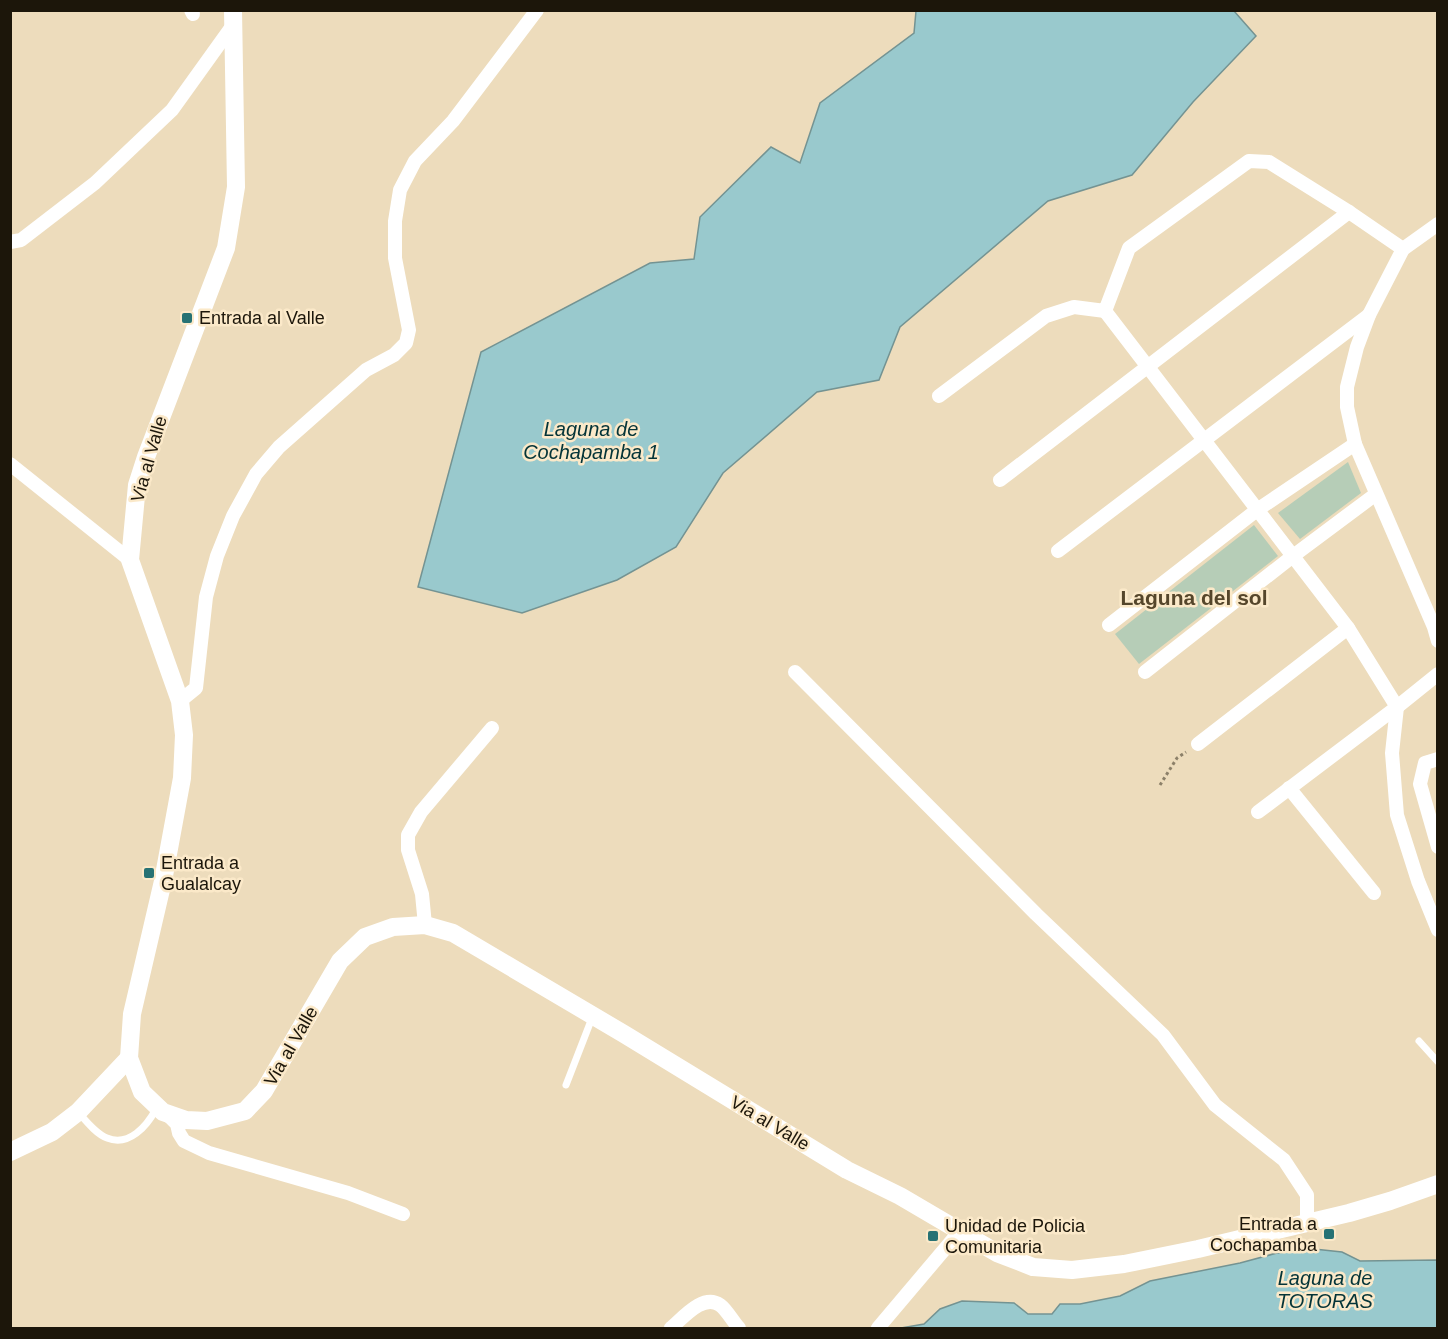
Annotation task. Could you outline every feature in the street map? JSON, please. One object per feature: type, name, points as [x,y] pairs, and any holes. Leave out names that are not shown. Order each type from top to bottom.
[{"type":"main road","name":"Via al Valle","points":[[233,18],[236,187],[233,215],[226,248],[137,485],[130,560],[180,701],[184,735],[182,778],[163,881],[132,1014],[129,1058],[142,1092],[162,1109],[186,1120],[207,1121],[245,1111],[264,1091],[340,961],[365,937],[393,927],[425,925],[453,933],[847,1170],[900,1196],[997,1253],[1033,1267],[1072,1270],[1124,1264],[1198,1249],[1390,1201],[1437,1184]]},
{"type":"main road","points":[[10,1152],[52,1132],[78,1112],[129,1058]]},
{"type":"street","points":[[180,701],[196,688],[206,597],[217,556],[233,516],[255,474],[279,447],[366,370],[394,355],[406,343],[408,330],[395,258],[395,221],[400,190],[415,161],[453,121],[537,10]]},
{"type":"street","points":[[10,242],[21,240],[95,183],[172,110],[233,18]]},
{"type":"street","points":[[1105,311],[1129,248],[1249,162],[1269,162],[1403,249]]},
{"type":"street","points":[[1000,480],[1349,212]]},
{"type":"street","points":[[1437,224],[1403,249],[1369,315],[1357,347],[1347,387],[1347,407],[1355,444],[1434,627],[1437,641]]},
{"type":"street","points":[[939,396],[1046,316],[1074,307],[1105,311],[1348,628],[1397,707],[1392,753],[1397,815],[1418,881],[1437,930]]},
{"type":"street","points":[[1058,551],[1369,315]]},
{"type":"street","points":[[1109,625],[1257,510],[1355,444]]},
{"type":"street","points":[[10,464],[130,560]]},
{"type":"street","points":[[1145,672],[1376,494]]},
{"type":"street","points":[[1198,744],[1348,628]]},
{"type":"street","points":[[795,672],[1043,921],[1163,1035],[1215,1105],[1284,1160],[1307,1195],[1307,1223]]},
{"type":"street","points":[[1258,812],[1437,674]]},
{"type":"street","points":[[425,925],[422,894],[408,850],[408,835],[421,812],[492,728]]},
{"type":"street","points":[[1437,759],[1425,763],[1420,783],[1437,844]]},
{"type":"street","points":[[1289,788],[1374,893]]},
{"type":"street","points":[[162,1109],[177,1124],[184,1141],[209,1153],[348,1193],[404,1214]]},
{"type":"street","points":[[878,1329],[960,1231]]},
{"type":"street","points":[[671,1329],[696,1306],[710,1302],[721,1306],[739,1329]]},
{"type":"lane","points":[[566,1085],[593,1016]]},
{"type":"lane","points":[[1419,1041],[1437,1062]]},
{"type":"lane","points":[[78,1112],[100,1134],[108,1139],[118,1140],[131,1136],[148,1124],[162,1109]]},
{"type":"path","points":[[1160,785],[1177,758],[1198,744]]},
{"type":"green space","points":[[1348,462],[1361,493],[1300,539],[1278,513]]},
{"type":"green space","points":[[1254,525],[1278,556],[1139,664],[1115,634]]},
{"type":"water","name":"Laguna de Cochapamba 1","points":[[916,11],[1234,11],[1256,36],[1193,102],[1132,175],[1048,201],[900,327],[879,380],[817,392],[723,473],[676,547],[617,580],[522,613],[418,587],[481,352],[650,263],[694,259],[700,217],[771,147],[800,163],[820,103],[914,33]]},
{"type":"water","name":"Laguna de TOTORAS","points":[[1314,1249],[1342,1252],[1360,1261],[1437,1260],[1437,1328],[901,1328],[924,1324],[940,1309],[962,1301],[1014,1303],[1028,1314],[1052,1314],[1060,1304],[1080,1304],[1120,1296],[1150,1281],[1277,1253]]},
{"type":"place","name":"Entrada al Valle","points":[[187,318]]},
{"type":"place","name":"Entrada a Gualalcay","points":[[149,873]]},
{"type":"place","name":"Entrada a Cochapamba","points":[[1329,1234]]},
{"type":"place","name":"Unidad de Policia Comunitaria","points":[[933,1236]]},
{"type":"district","name":"Laguna del sol","points":[[1194,598]]}]
